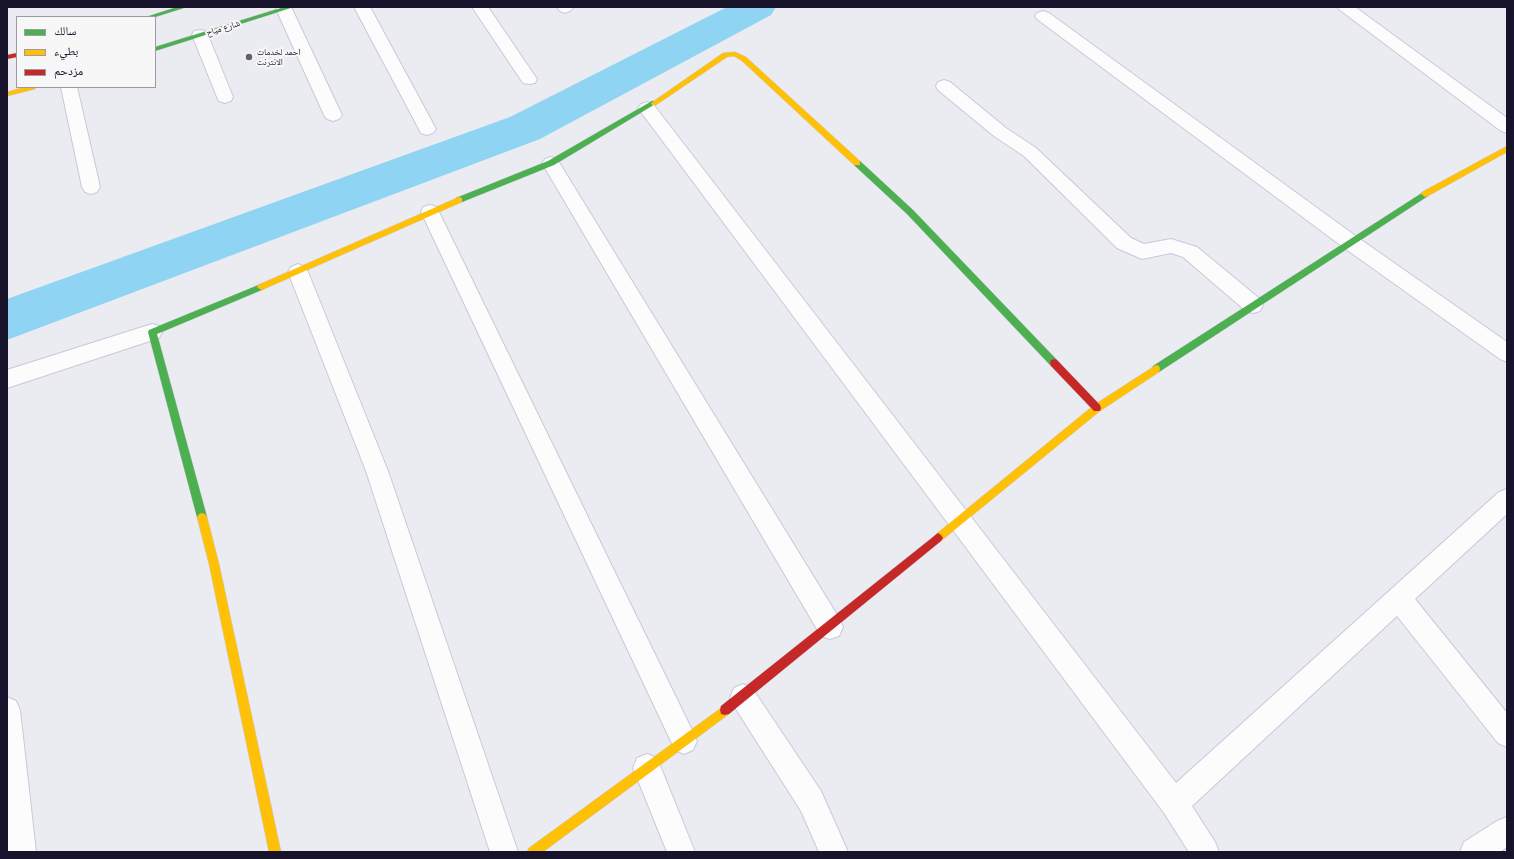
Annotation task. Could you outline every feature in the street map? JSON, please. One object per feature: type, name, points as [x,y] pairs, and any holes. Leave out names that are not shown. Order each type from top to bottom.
[{"type":"main road","points":[[152,16],[184,7]]},
{"type":"main road","name":"شارع مياح","points":[[156,49],[287,8]]},
{"type":"main road","points":[[275,852],[214,564],[152,332],[298,272],[430,212],[551,163],[647,108],[725,55],[735,54],[744,59],[910,212],[1097,408]]},
{"type":"main road","points":[[7,94],[29,88]]},
{"type":"main road","points":[[534,852],[743,697],[1097,408],[1414,200],[1507,149]]},
{"type":"street","points":[[362,7],[427,129]]},
{"type":"street","points":[[480,7],[529,80]]},
{"type":"street","points":[[1346,7],[1507,127]]},
{"type":"street","points":[[287,8],[333,115]]},
{"type":"street","points":[[1044,16],[1350,242],[1507,353]]},
{"type":"street","points":[[200,35],[225,98]]},
{"type":"street","points":[[944,86],[1000,132],[1030,152],[1124,243],[1142,252],[1171,246],[1190,252],[1253,305]]},
{"type":"street","points":[[69,88],[91,187]]},
{"type":"street","points":[[647,108],[1174,803],[1205,852]]},
{"type":"street","points":[[551,163],[830,627]]},
{"type":"street","points":[[430,212],[684,741]]},
{"type":"street","points":[[298,272],[377,471],[504,852]]},
{"type":"street","points":[[7,379],[152,332]]},
{"type":"street","points":[[1174,803],[1507,499]]},
{"type":"street","points":[[1398,598],[1507,734]]},
{"type":"street","points":[[743,697],[811,801],[834,852]]},
{"type":"street","points":[[7,710],[22,852]]},
{"type":"street","points":[[647,768],[681,852]]},
{"type":"street","points":[[1474,852],[1507,831]]},
{"type":"waterway","points":[[7,320],[525,128],[757,7]]},
{"type":"traffic: fast","points":[[152,16],[184,7]]},
{"type":"traffic: fast","points":[[156,49],[291,7]]},
{"type":"traffic: fast","points":[[459,200],[551,163],[654,103]]},
{"type":"traffic: fast","points":[[857,163],[910,212],[1054,363]]},
{"type":"traffic: fast","points":[[1156,369],[1425,194]]},
{"type":"traffic: fast","points":[[202,517],[152,332],[261,287]]},
{"type":"traffic: slow","points":[[654,103],[725,55],[735,54],[744,59],[857,163]]},
{"type":"traffic: slow","points":[[7,94],[29,88]]},
{"type":"traffic: slow","points":[[1425,194],[1507,149]]},
{"type":"traffic: slow","points":[[261,287],[459,200]]},
{"type":"traffic: slow","points":[[938,538],[1097,408],[1156,369]]},
{"type":"traffic: slow","points":[[202,517],[214,564],[275,852]]},
{"type":"traffic: slow","points":[[533,852],[725,710]]},
{"type":"traffic: jam","points":[[7,57],[16,55]]},
{"type":"traffic: jam","points":[[1054,363],[1097,408]]},
{"type":"traffic: jam","points":[[725,710],[938,538]]},
{"type":"place","name":"احمد لخدمات الانترنت","points":[[249,57]]}]
